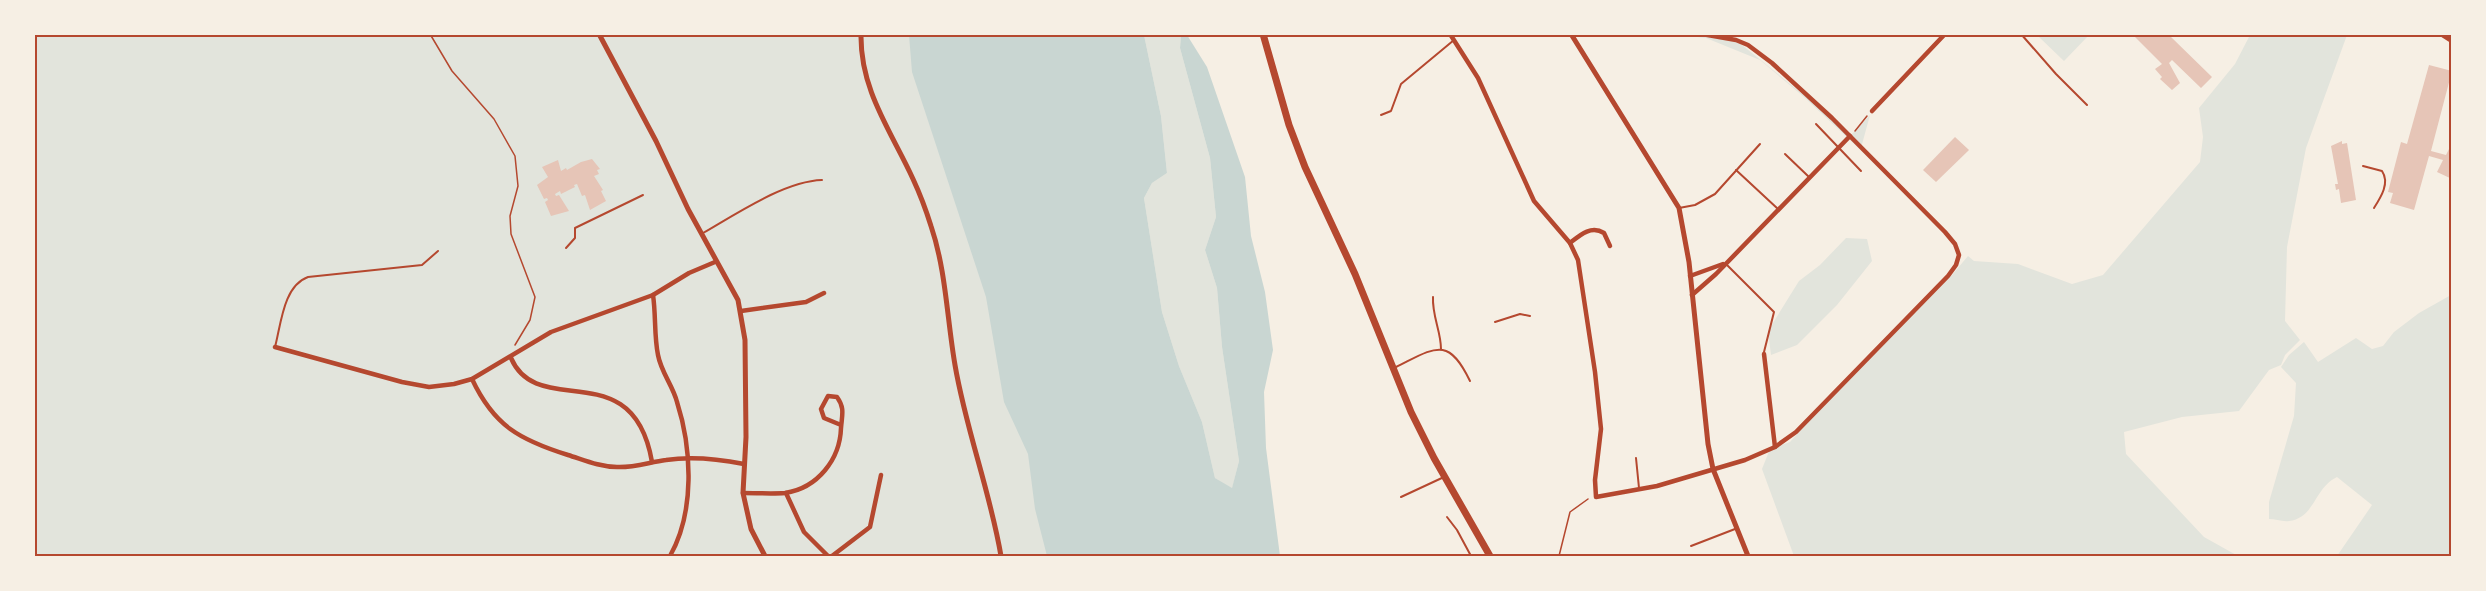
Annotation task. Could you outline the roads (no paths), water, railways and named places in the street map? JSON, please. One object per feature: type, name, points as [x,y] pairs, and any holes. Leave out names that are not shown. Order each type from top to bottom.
[{"type":"main road","points":[[1263,34],[1289,123],[1305,166],[1355,274],[1411,412],[1444,477],[1490,556]]},
{"type":"street","points":[[599,34],[656,141],[715,262],[733,288],[741,311],[745,340],[746,437],[743,493],[751,529],[765,556]]},
{"type":"street","points":[[861,34],[869,89],[913,179],[932,227],[943,282],[955,367],[987,488],[1001,556]]},
{"type":"street","points":[[1450,34],[1479,78],[1534,201],[1570,243],[1580,268],[1601,429],[1595,480],[1596,497],[1657,486],[1775,447],[1796,432],[1819,410],[1948,276],[1956,266],[1959,255],[1955,244],[1945,232],[1850,136],[1783,73],[1748,45],[1737,40],[1702,34]]},
{"type":"street","points":[[1571,34],[1679,208],[1685,232],[1702,401],[1713,469],[1749,556]]},
{"type":"street","points":[[1872,111],[1945,34]]},
{"type":"street","points":[[2441,34],[2451,41]]},
{"type":"street","points":[[1692,295],[1850,136]]},
{"type":"street","points":[[1570,243],[1585,232],[1594,230],[1604,233],[1610,246]]},
{"type":"street","points":[[275,347],[417,385],[441,385],[472,379],[511,358],[551,332],[653,295],[689,273],[715,262]]},
{"type":"street","points":[[1690,276],[1725,263]]},
{"type":"street","points":[[741,311],[806,302],[824,293]]},
{"type":"street","points":[[653,295],[658,357],[678,403],[687,459],[686,503],[680,531],[670,556]]},
{"type":"street","points":[[1764,354],[1775,447]]},
{"type":"street","points":[[511,358],[522,373],[540,384],[563,391],[601,395],[621,404],[631,412],[644,431],[652,462]]},
{"type":"street","points":[[472,379],[481,398],[496,419],[514,434],[540,446],[618,468],[687,459],[708,459],[744,464]]},
{"type":"street","points":[[743,493],[786,493],[808,484],[827,469],[837,451],[844,412],[837,397],[828,396],[821,408],[824,418],[841,425]]},
{"type":"street","points":[[786,493],[804,532],[830,556],[870,527],[881,475]]},
{"type":"lane","points":[[2021,34],[2087,105]]},
{"type":"lane","points":[[1381,115],[1391,111],[1398,90],[1405,79],[1454,40]]},
{"type":"lane","points":[[1816,124],[1861,171]]},
{"type":"lane","points":[[1679,208],[1706,201],[1715,194],[1760,144]]},
{"type":"lane","points":[[1785,154],[1809,177]]},
{"type":"lane","points":[[2363,166],[2382,171],[2386,178],[2374,208]]},
{"type":"lane","points":[[1736,170],[1778,209]]},
{"type":"lane","points":[[701,234],[780,191],[807,180],[822,180]]},
{"type":"lane","points":[[566,248],[574,238],[575,228],[643,195]]},
{"type":"lane","points":[[275,347],[288,298],[294,285],[300,280],[308,277],[422,265],[438,251]]},
{"type":"lane","points":[[1725,263],[1774,312],[1764,346],[1764,354]]},
{"type":"lane","points":[[1433,297],[1434,318],[1441,349]]},
{"type":"lane","points":[[1495,322],[1520,314],[1530,316]]},
{"type":"lane","points":[[1394,369],[1441,349],[1450,351],[1458,358],[1470,381]]},
{"type":"lane","points":[[1636,458],[1639,488]]},
{"type":"lane","points":[[1401,497],[1444,477]]},
{"type":"lane","points":[[1447,517],[1471,556]]},
{"type":"lane","points":[[1691,546],[1737,528]]}]
